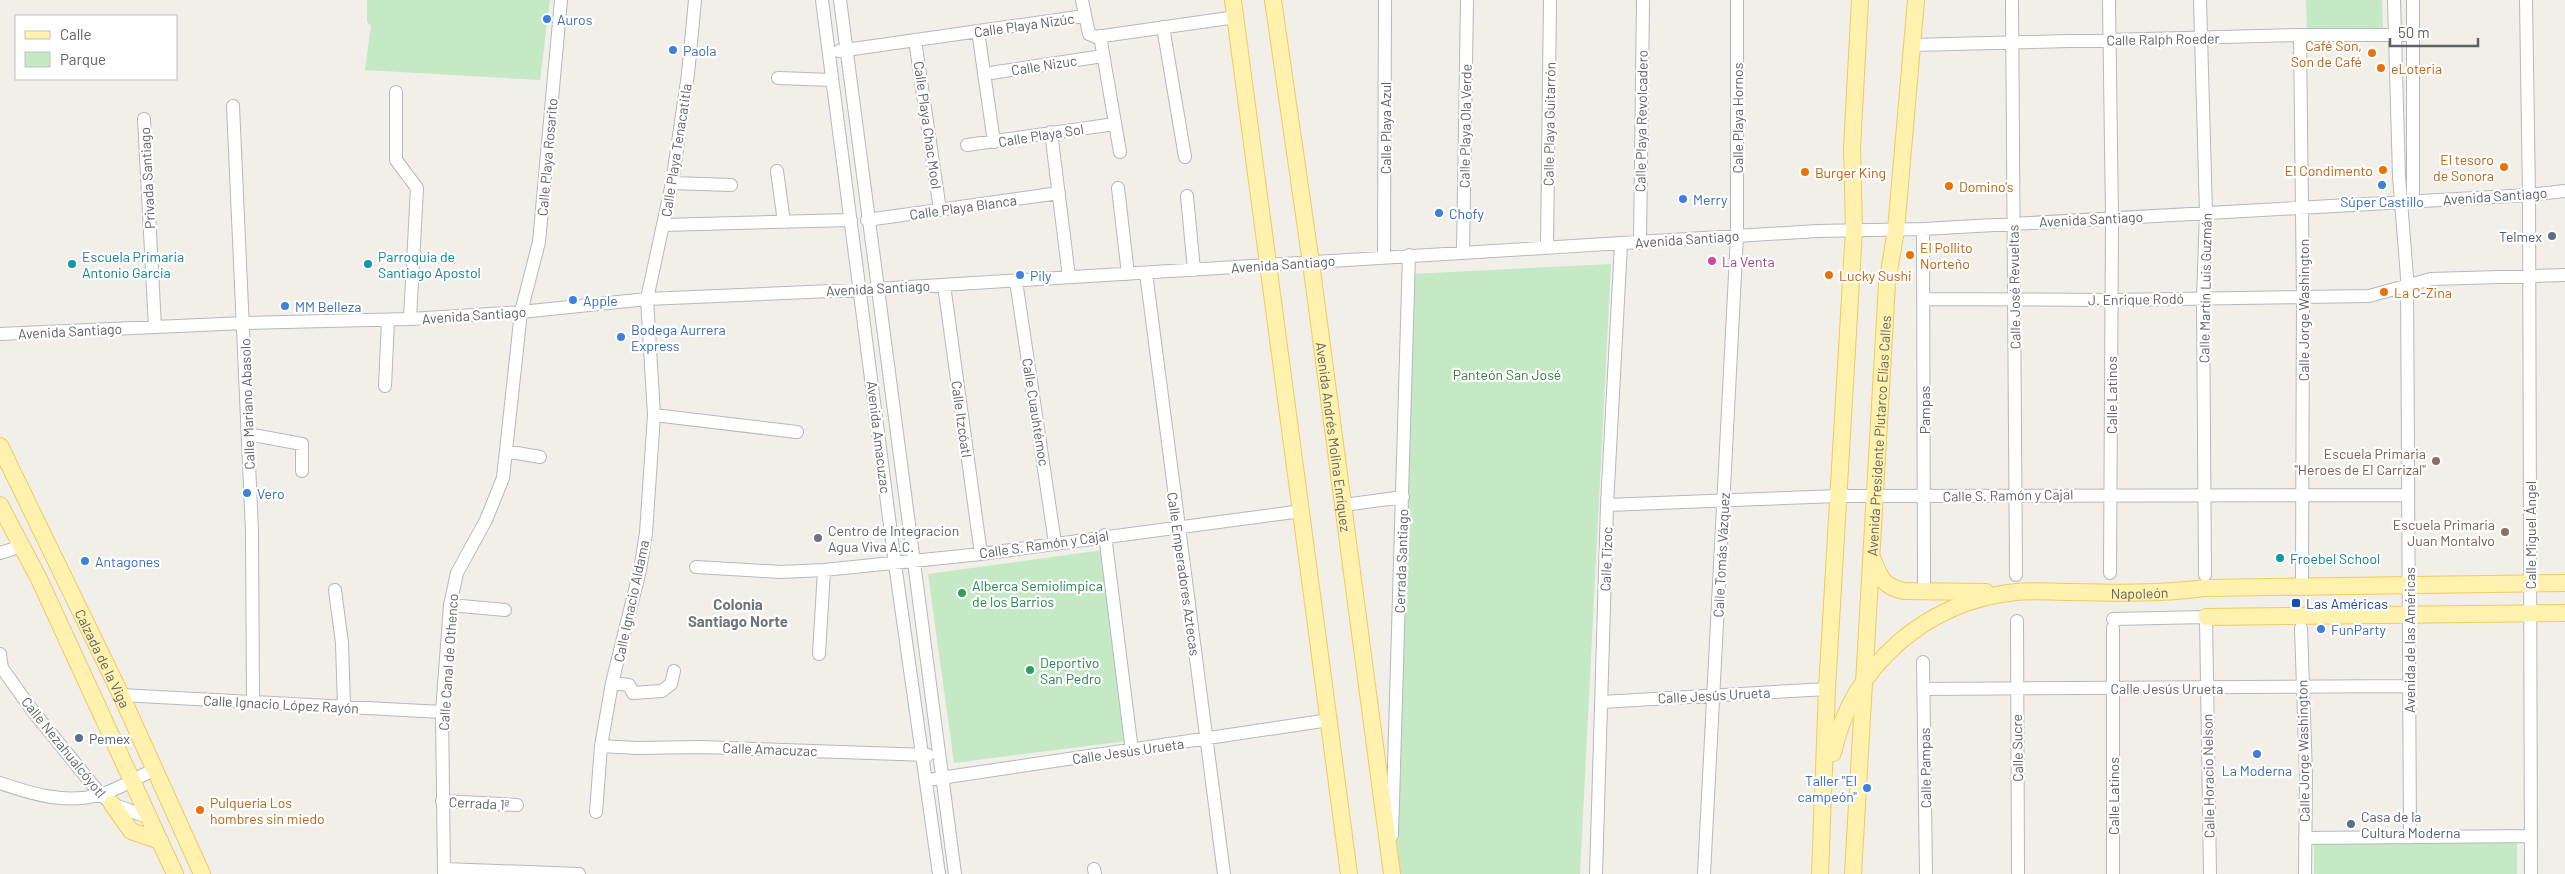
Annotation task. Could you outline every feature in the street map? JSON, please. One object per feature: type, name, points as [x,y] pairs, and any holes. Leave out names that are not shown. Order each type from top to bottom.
[{"type":"main road","points":[[1233,0],[1349,874]]},
{"type":"main road","name":"Avenida Andrés Molina Enríquez","points":[[1274,0],[1312,262],[1392,870]]},
{"type":"main road","points":[[1820,874],[1827,689],[1854,230],[1852,148],[1860,0]]},
{"type":"main road","name":"Avenida Presidente Plutarco Elías Calles","points":[[1853,874],[1888,284],[1896,230],[1916,0]]},
{"type":"main road","name":"Calzada de la Viga","points":[[0,446],[156,770],[202,874]]},
{"type":"main road","name":"Calzada de la Viga","points":[[0,505],[39,579],[175,874]]},
{"type":"main road","points":[[1872,555],[1880,577],[1891,589],[1924,592],[2016,592]]},
{"type":"main road","points":[[39,579],[59,570]]},
{"type":"main road","name":"Napoleón","points":[[1824,792],[1838,732],[1849,705],[1864,680],[1882,658],[1923,622],[1963,604],[2016,592],[2167,593],[2205,588],[2565,583]]},
{"type":"main road","name":"Napoleón","points":[[2206,617],[2565,614]]},
{"type":"main road","points":[[106,799],[131,832],[160,841]]},
{"type":"street","name":"Calle Playa Rosarito","points":[[520,312],[539,242],[561,0]]},
{"type":"street","name":"Calle Playa Tenacatitla","points":[[647,299],[672,183],[688,74],[695,0]]},
{"type":"street","name":"Avenida Amacuzac","points":[[822,0],[895,564],[939,874]]},
{"type":"street","name":"Avenida Amacuzac","points":[[840,0],[867,220],[955,874]]},
{"type":"street","points":[[1082,0],[1084,16]]},
{"type":"street","name":"Calle Playa Azul","points":[[1384,257],[1385,0]]},
{"type":"street","name":"Calle Playa Ola Verde","points":[[1463,252],[1467,0]]},
{"type":"street","name":"Calle Playa Guitarrón","points":[[1547,247],[1550,0]]},
{"type":"street","name":"Calle Playa Revolcadero","points":[[1640,243],[1643,0]]},
{"type":"street","name":"Calle Playa Hornos","points":[[1737,0],[1737,236]]},
{"type":"street","name":"Calle José Revueltas","points":[[2012,0],[2013,224],[2018,494],[2016,575]]},
{"type":"street","name":"Calle Latinos","points":[[2109,0],[2112,218],[2110,572]]},
{"type":"street","name":"Calle Martín Luis Guzmán","points":[[2200,0],[2206,213],[2204,298],[2205,575]]},
{"type":"street","points":[[2394,0],[2407,202]]},
{"type":"street","points":[[2407,202],[2414,35],[2413,0]]},
{"type":"street","name":"Calle Miguel Ángel","points":[[2526,0],[2529,196],[2531,874]]},
{"type":"street","name":"Calle Playa Nizúc","points":[[829,53],[1084,16],[1089,34],[1100,36]]},
{"type":"street","points":[[1120,152],[1100,36],[1236,17]]},
{"type":"street","points":[[1163,27],[1186,157]]},
{"type":"street","points":[[978,31],[994,142]]},
{"type":"street","name":"Calle Ralph Roeder","points":[[1913,45],[2300,35],[2414,35]]},
{"type":"street","name":"Calle Jorge Washington","points":[[2300,35],[2303,298],[2302,586]]},
{"type":"street","name":"Calle Playa Chac Mool","points":[[915,40],[940,210]]},
{"type":"street","name":"Calle Nizuc","points":[[984,74],[1103,56]]},
{"type":"street","points":[[778,78],[832,80]]},
{"type":"street","points":[[396,92],[396,160],[416,188],[410,319]]},
{"type":"street","name":"Calle Mariano Abasolo","points":[[233,106],[252,531],[253,702]]},
{"type":"street","name":"Privada Santiago","points":[[144,119],[155,327]]},
{"type":"street","name":"Calle Playa Sol","points":[[967,145],[1115,124]]},
{"type":"street","points":[[1051,132],[1069,278]]},
{"type":"street","points":[[777,171],[784,222]]},
{"type":"street","points":[[672,183],[731,185]]},
{"type":"street","points":[[1118,188],[1128,274]]},
{"type":"street","name":"Avenida Santiago","points":[[0,334],[244,323],[410,319],[520,312],[647,299],[860,290],[1268,266],[1547,247],[1854,230],[1923,229],[2529,196],[2565,191]]},
{"type":"street","name":"Calle Playa Blanca","points":[[867,220],[1059,193]]},
{"type":"street","points":[[1188,196],[1194,270]]},
{"type":"street","name":"Avenida de las Américas","points":[[2407,202],[2410,838]]},
{"type":"street","points":[[663,225],[851,220]]},
{"type":"street","name":"Pampas","points":[[1923,229],[1924,592]]},
{"type":"street","name":"Calle Tomás Vázquez","points":[[1704,874],[1737,236]]},
{"type":"street","name":"Calle Tizoc","points":[[1596,874],[1607,504],[1621,244]]},
{"type":"street","name":"Cerrada Santiago","points":[[1392,870],[1410,255]]},
{"type":"street","name":"Calle Emperadores Aztecas","points":[[1146,273],[1224,874]]},
{"type":"street","name":"J. Enrique Rodó","points":[[1924,299],[2111,300],[2369,296],[2431,280],[2565,275]]},
{"type":"street","name":"Calle Cuauhtémoc","points":[[1016,281],[1055,543]]},
{"type":"street","name":"Calle Itzcóatl","points":[[944,285],[981,554]]},
{"type":"street","name":"Calle Ignacio Aldama","points":[[596,812],[601,746],[612,683],[640,570],[646,533],[654,415],[647,299]]},
{"type":"street","name":"Calle Canal de Othenco","points":[[444,871],[442,712],[450,605],[457,573],[486,520],[503,478],[520,312]]},
{"type":"street","points":[[385,386],[388,320]]},
{"type":"street","points":[[654,415],[797,432]]},
{"type":"street","points":[[248,434],[302,444],[302,471]]},
{"type":"street","points":[[506,450],[540,457]]},
{"type":"street","name":"Calle S. Ramón y Cajal","points":[[1607,504],[1839,496],[2018,494],[2408,495]]},
{"type":"street","points":[[1344,505],[1403,497]]},
{"type":"street","name":"Calle S. Ramón y Cajal","points":[[696,567],[781,572],[895,564],[981,554],[1105,535],[1302,511]]},
{"type":"street","points":[[1105,535],[1132,751]]},
{"type":"street","points":[[0,553],[22,546]]},
{"type":"street","points":[[819,654],[824,570]]},
{"type":"street","points":[[335,590],[342,642],[344,707]]},
{"type":"street","points":[[450,605],[505,610]]},
{"type":"street","name":"Napoleón","points":[[2113,623],[2206,617]]},
{"type":"street","name":"Calle Horacio Nelson","points":[[2206,617],[2210,874]]},
{"type":"street","name":"Calle Sucre","points":[[2016,621],[2018,874]]},
{"type":"street","name":"Calle Latinos","points":[[2113,623],[2113,874]]},
{"type":"street","name":"Calle Jorge Washington","points":[[2302,628],[2302,687],[2306,776],[2305,874]]},
{"type":"street","name":"Calle Nezahualcóyotl","points":[[0,654],[1,674],[106,799],[150,818]]},
{"type":"street","name":"Calle Pampas","points":[[1923,662],[1926,874]]},
{"type":"street","points":[[612,683],[629,685],[633,692],[662,691],[671,684],[674,671]]},
{"type":"street","name":"Calle Jesús Urueta","points":[[1924,689],[2409,686]]},
{"type":"street","name":"Calle Jesús Urueta","points":[[1601,702],[1827,689]]},
{"type":"street","name":"Calle Ignacio López Rayón","points":[[120,695],[442,712]]},
{"type":"street","name":"Calle Jesús Urueta","points":[[926,781],[1207,740],[1329,720]]},
{"type":"street","name":"Calle Amacuzac","points":[[601,746],[939,756]]},
{"type":"street","points":[[0,783],[54,798],[106,799],[132,779],[156,770]]},
{"type":"street","name":"Cerrada 1ª","points":[[442,801],[517,805]]},
{"type":"street","points":[[2305,838],[2531,836]]},
{"type":"street","points":[[444,871],[579,874]]},
{"type":"green space","points":[[367,0],[550,0],[540,80],[365,70],[371,26],[367,22]]},
{"type":"green space","points":[[2306,0],[2382,0],[2383,30],[2307,32]]},
{"type":"green space","name":"Panteón San José","points":[[1611,264],[1580,874],[1398,874],[1395,847],[1412,274]]},
{"type":"green space","name":"Deportivo San Pedro","points":[[1103,550],[1127,741],[954,763],[928,574]]},
{"type":"green space","points":[[2517,838],[2517,874],[2314,874],[2314,842]]},
{"type":"place","name":"Auros","points":[[547,19]]},
{"type":"place","name":"Paola","points":[[673,50]]},
{"type":"place","name":"Café Son, Son de Café","points":[[2372,53]]},
{"type":"place","name":"eLoteria","points":[[2381,68]]},
{"type":"place","name":"El tesoro de Sonora","points":[[2504,167]]},
{"type":"place","name":"El Condimento","points":[[2383,170]]},
{"type":"place","name":"Burger King","points":[[1805,172]]},
{"type":"place","name":"Súper Castillo","points":[[2382,185]]},
{"type":"place","name":"Domino's","points":[[1949,186]]},
{"type":"place","name":"Merry","points":[[1683,199]]},
{"type":"place","name":"Chofy","points":[[1439,213]]},
{"type":"place","name":"Telmex","points":[[2552,236]]},
{"type":"place","name":"El Pollito Norteño","points":[[1910,255]]},
{"type":"place","name":"La Venta","points":[[1712,261]]},
{"type":"place","name":"Escuela Primaria Antonio Garcia","points":[[72,264]]},
{"type":"place","name":"Parroquia de Santiago Apostol","points":[[368,264]]},
{"type":"place","name":"Pily","points":[[1020,275]]},
{"type":"place","name":"Lucky Sushi","points":[[1829,275]]},
{"type":"place","name":"La C-Zina","points":[[2384,292]]},
{"type":"place","name":"Apple","points":[[573,300]]},
{"type":"place","name":"MM Belleza","points":[[285,306]]},
{"type":"place","name":"Bodega Aurrera Express","points":[[621,337]]},
{"type":"place","name":"Escuela Primaria \"Heroes de El Carrizal\"","points":[[2436,461]]},
{"type":"place","name":"Vero","points":[[247,493]]},
{"type":"place","name":"Escuela Primaria Juan Montalvo","points":[[2505,532]]},
{"type":"place","name":"Centro de Integracion Agua Viva A.C.","points":[[818,538]]},
{"type":"place","name":"Froebel School","points":[[2280,558]]},
{"type":"place","name":"Antagones","points":[[85,561]]},
{"type":"place","name":"Alberca Semiolímpica de los Barrios","points":[[962,593]]},
{"type":"place","name":"Las Américas","points":[[2296,603]]},
{"type":"place","name":"FunParty","points":[[2321,629]]},
{"type":"place","name":"Deportivo San Pedro","points":[[1030,670]]},
{"type":"place","name":"Pemex","points":[[79,738]]},
{"type":"place","name":"La Moderna","points":[[2257,754]]},
{"type":"place","name":"Taller \"El campeón\"","points":[[1867,788]]},
{"type":"place","name":"Pulquería Los hombres sin miedo","points":[[200,810]]},
{"type":"place","name":"Casa de la Cultura Moderna","points":[[2351,824]]},
{"type":"district","name":"Colonia Santiago Norte","points":[[738,612]]}]
